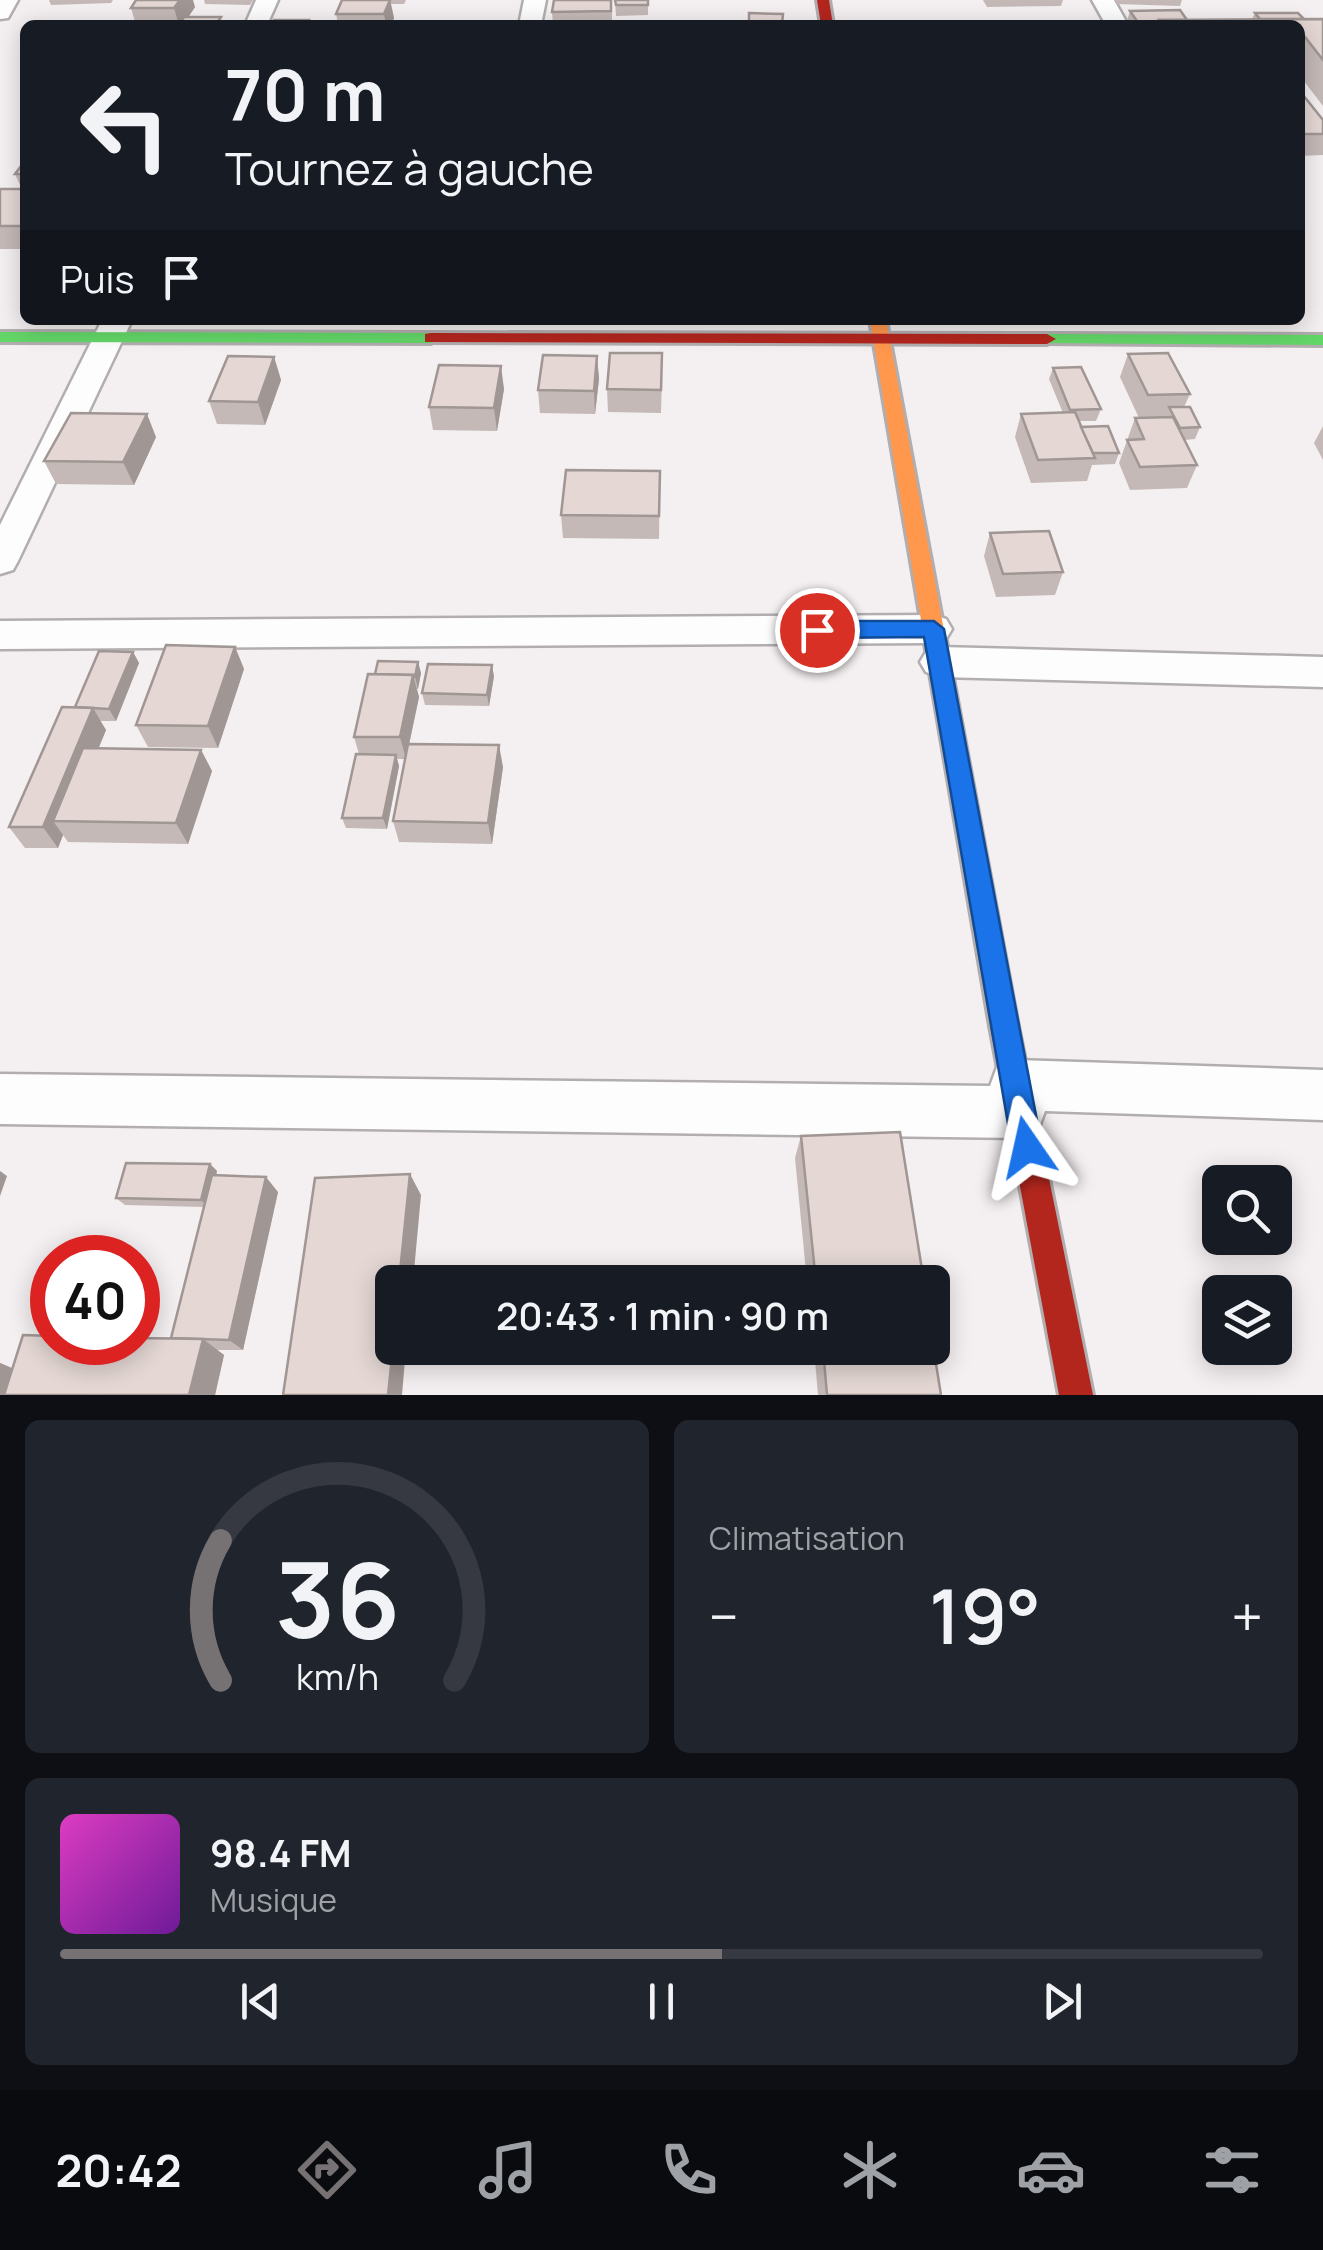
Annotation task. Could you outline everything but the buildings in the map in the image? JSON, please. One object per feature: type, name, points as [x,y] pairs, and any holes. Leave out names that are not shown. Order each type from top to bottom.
[{"type":"street","points":[[0,13],[7,0]]},
{"type":"street","points":[[0,561],[112,330]]},
{"type":"street","points":[[0,337],[112,330],[1284,330],[1323,340]]},
{"type":"street","points":[[880,330],[1018,1098],[1076,1395]]},
{"type":"street","points":[[0,635],[936,645],[1323,672]]},
{"type":"street","points":[[0,1099],[1323,1095]]},
{"type":"traffic: fast","points":[[0,337],[431,338]]},
{"type":"traffic: fast","points":[[1047,339],[1323,340]]},
{"type":"traffic: slow","points":[[879,325],[1004,1026]]},
{"type":"traffic: jam","points":[[823,0],[826,20]]},
{"type":"traffic: jam","points":[[431,338],[1047,339]]},
{"type":"traffic: jam","points":[[1004,1026],[1076,1395]]},
{"type":"route","points":[[817,630],[934,629],[1027,1147]]}]
